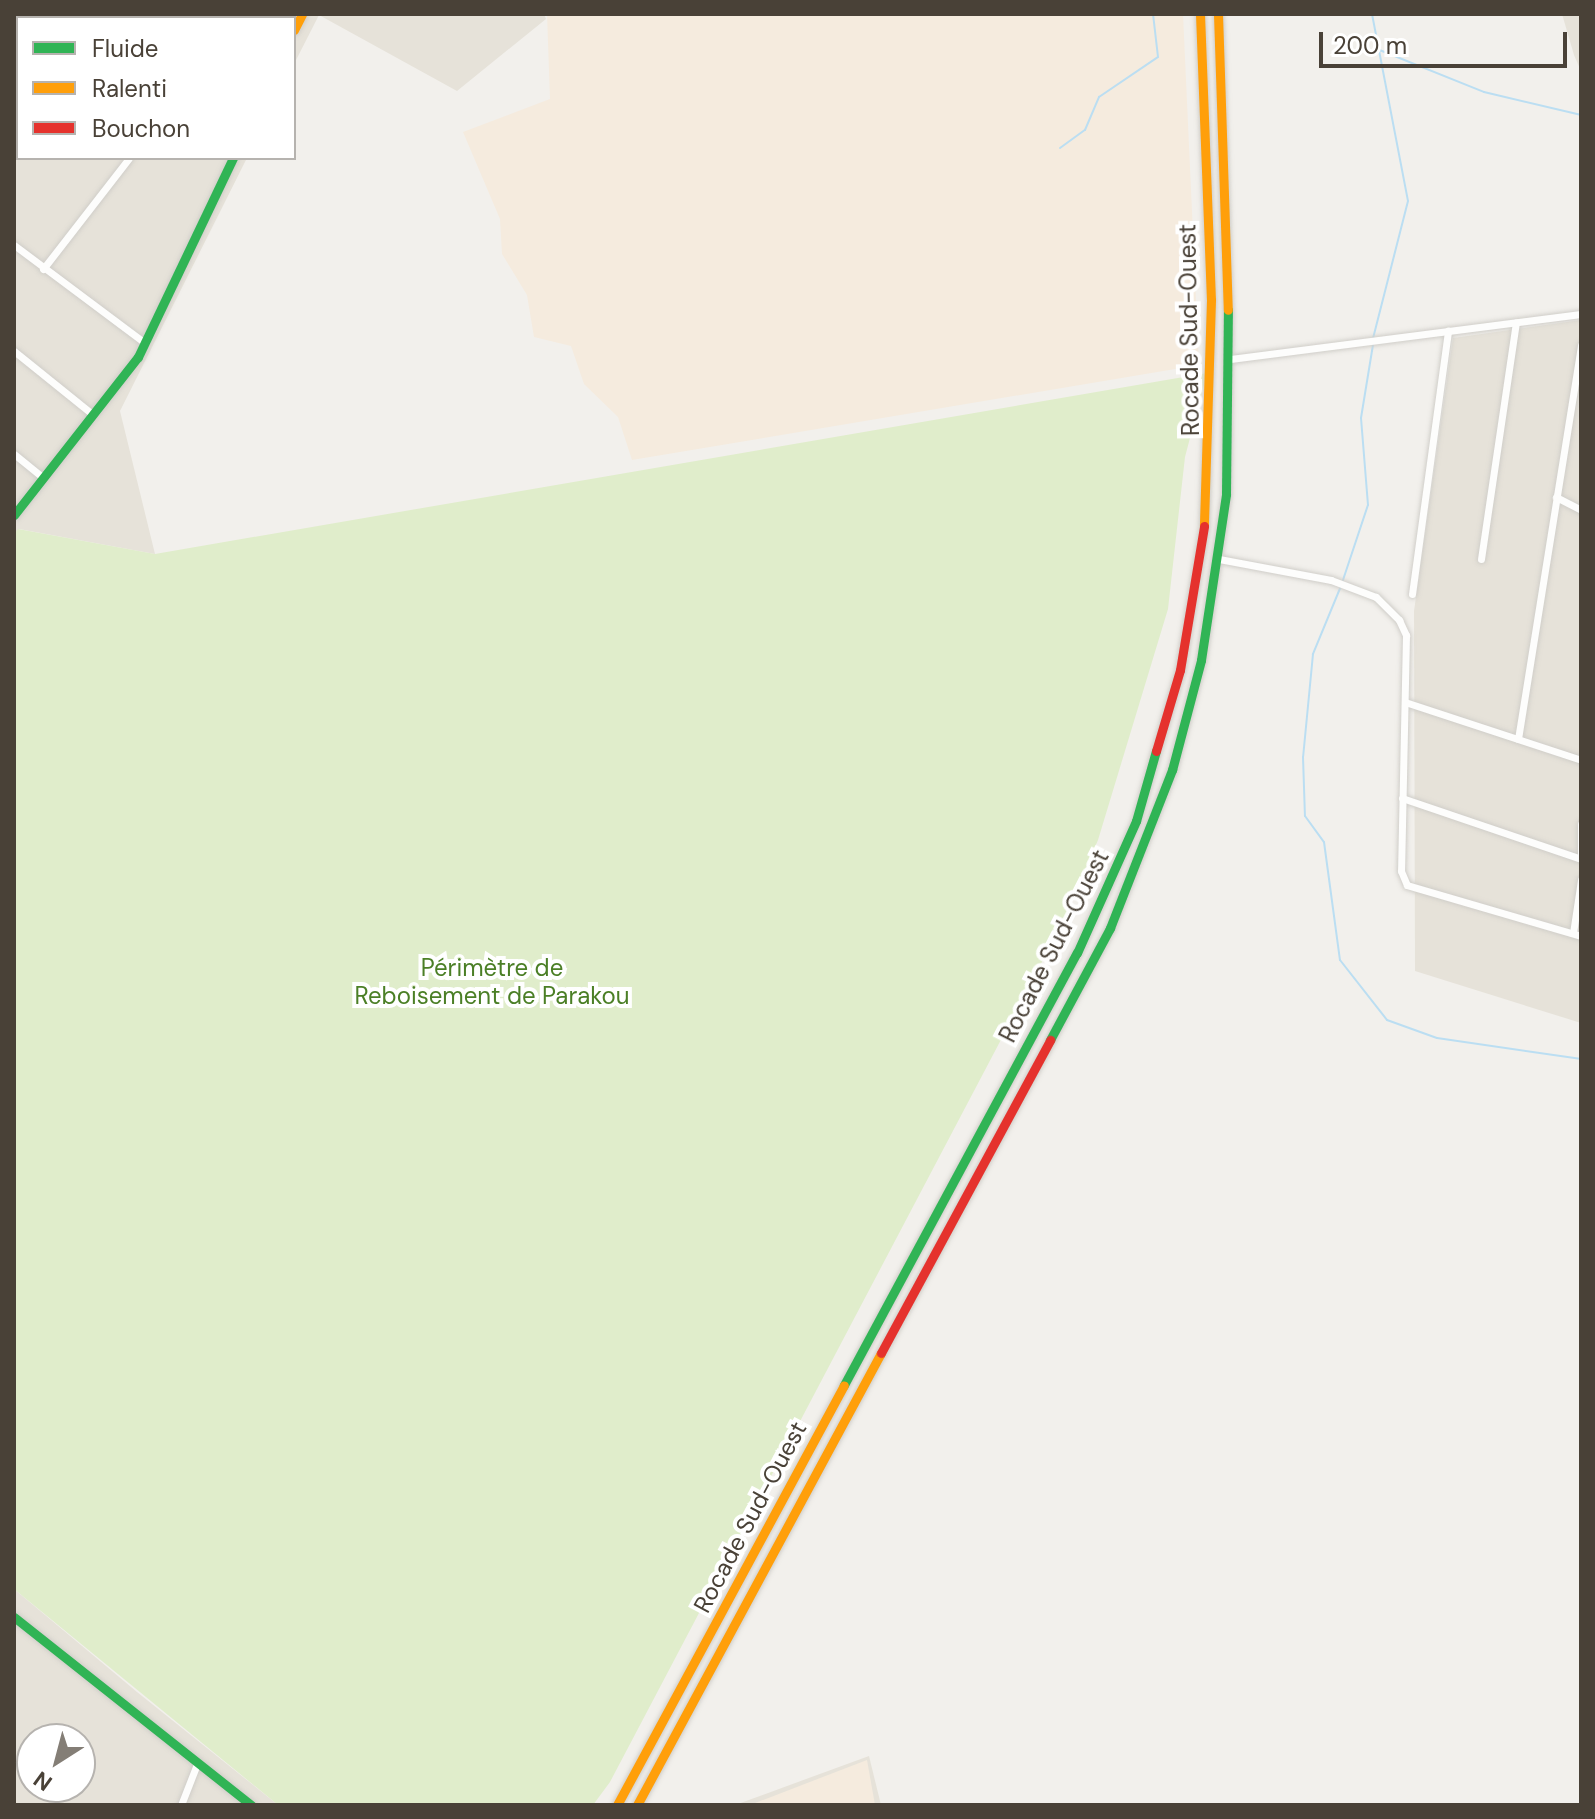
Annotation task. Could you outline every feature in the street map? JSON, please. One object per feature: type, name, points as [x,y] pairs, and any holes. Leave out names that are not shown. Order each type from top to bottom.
[{"type":"main road","name":"Rocade Sud-Ouest","points":[[617,1805],[1077,953],[1136,821],[1180,670],[1208,501],[1211,300],[1200,14]]},
{"type":"main road","name":"Rocade Sud-Ouest","points":[[637,1805],[1110,928],[1172,770],[1219,559],[1230,359],[1218,14]]},
{"type":"main road","points":[[14,515],[145,343],[232,160]]},
{"type":"main road","points":[[14,1617],[248,1804]]},
{"type":"street","points":[[43,269],[127,160]]},
{"type":"street","points":[[14,245],[145,343]]},
{"type":"street","points":[[1230,359],[1581,314]]},
{"type":"street","points":[[1481,559],[1516,323]]},
{"type":"street","points":[[1412,594],[1448,330]]},
{"type":"street","points":[[1518,739],[1581,345]]},
{"type":"street","points":[[14,351],[92,414]]},
{"type":"street","points":[[14,454],[42,477]]},
{"type":"street","points":[[1556,497],[1581,510]]},
{"type":"street","points":[[1219,559],[1331,580],[1376,597],[1406,635],[1402,798],[1407,885],[1577,935],[1581,880]]},
{"type":"street","points":[[1405,702],[1581,760]]},
{"type":"street","points":[[1402,798],[1581,859],[1581,824]]},
{"type":"street","points":[[181,1805],[197,1764]]},
{"type":"shaded area","points":[[14,14],[544,14],[546,19],[457,91],[319,15],[296,60],[296,16],[16,16],[16,160],[246,160],[120,411],[155,554],[19,529],[14,534]]},
{"type":"shaded area","points":[[547,14],[1183,14],[1199,365],[632,460],[618,417],[584,384],[571,346],[534,337],[527,295],[502,254],[500,219],[463,132],[550,99]]},
{"type":"shaded area","points":[[1562,14],[1581,14],[1581,71],[1574,55]]},
{"type":"shaded area","points":[[1581,320],[1581,1023],[1415,971],[1414,611],[1453,338]]},
{"type":"shaded area","points":[[14,1589],[137,1692],[278,1805],[14,1805]]},
{"type":"shaded area","points":[[869,1756],[881,1805],[735,1805]]},
{"type":"shaded area","points":[[867,1760],[875,1805],[750,1805]]},
{"type":"green space","name":"Périmètre de Reboisement de Parakou","points":[[1207,373],[1185,457],[1168,609],[1098,840],[1063,922],[610,1782],[593,1805],[278,1805],[14,1589],[14,534],[18,529],[155,554]]},
{"type":"waterway","points":[[1060,148],[1085,130],[1099,97],[1158,57],[1153,14]]},
{"type":"waterway","points":[[1372,14],[1408,201],[1373,338]]},
{"type":"waterway","points":[[1377,49],[1484,92],[1581,115]]},
{"type":"waterway","points":[[1343,580],[1368,505],[1361,418],[1373,345]]},
{"type":"waterway","points":[[1341,586],[1313,654],[1303,757],[1305,816],[1324,842],[1340,960],[1387,1020],[1437,1038],[1581,1059]]},
{"type":"traffic: fast","points":[[14,515],[138,357],[232,160]]},
{"type":"traffic: fast","points":[[1050,1040],[1110,928],[1172,770],[1201,660],[1226,494],[1228,310]]},
{"type":"traffic: fast","points":[[844,1385],[1077,953],[1136,821],[1156,751]]},
{"type":"traffic: fast","points":[[14,1617],[251,1805]]},
{"type":"traffic: slow","points":[[296,26],[302,14]]},
{"type":"traffic: slow","points":[[1200,14],[1211,300],[1204,526]]},
{"type":"traffic: slow","points":[[1218,14],[1228,310]]},
{"type":"traffic: slow","points":[[637,1805],[881,1353]]},
{"type":"traffic: slow","points":[[617,1805],[844,1385]]},
{"type":"traffic: jam","points":[[1156,751],[1180,670],[1204,526]]},
{"type":"traffic: jam","points":[[881,1353],[1050,1040]]}]
